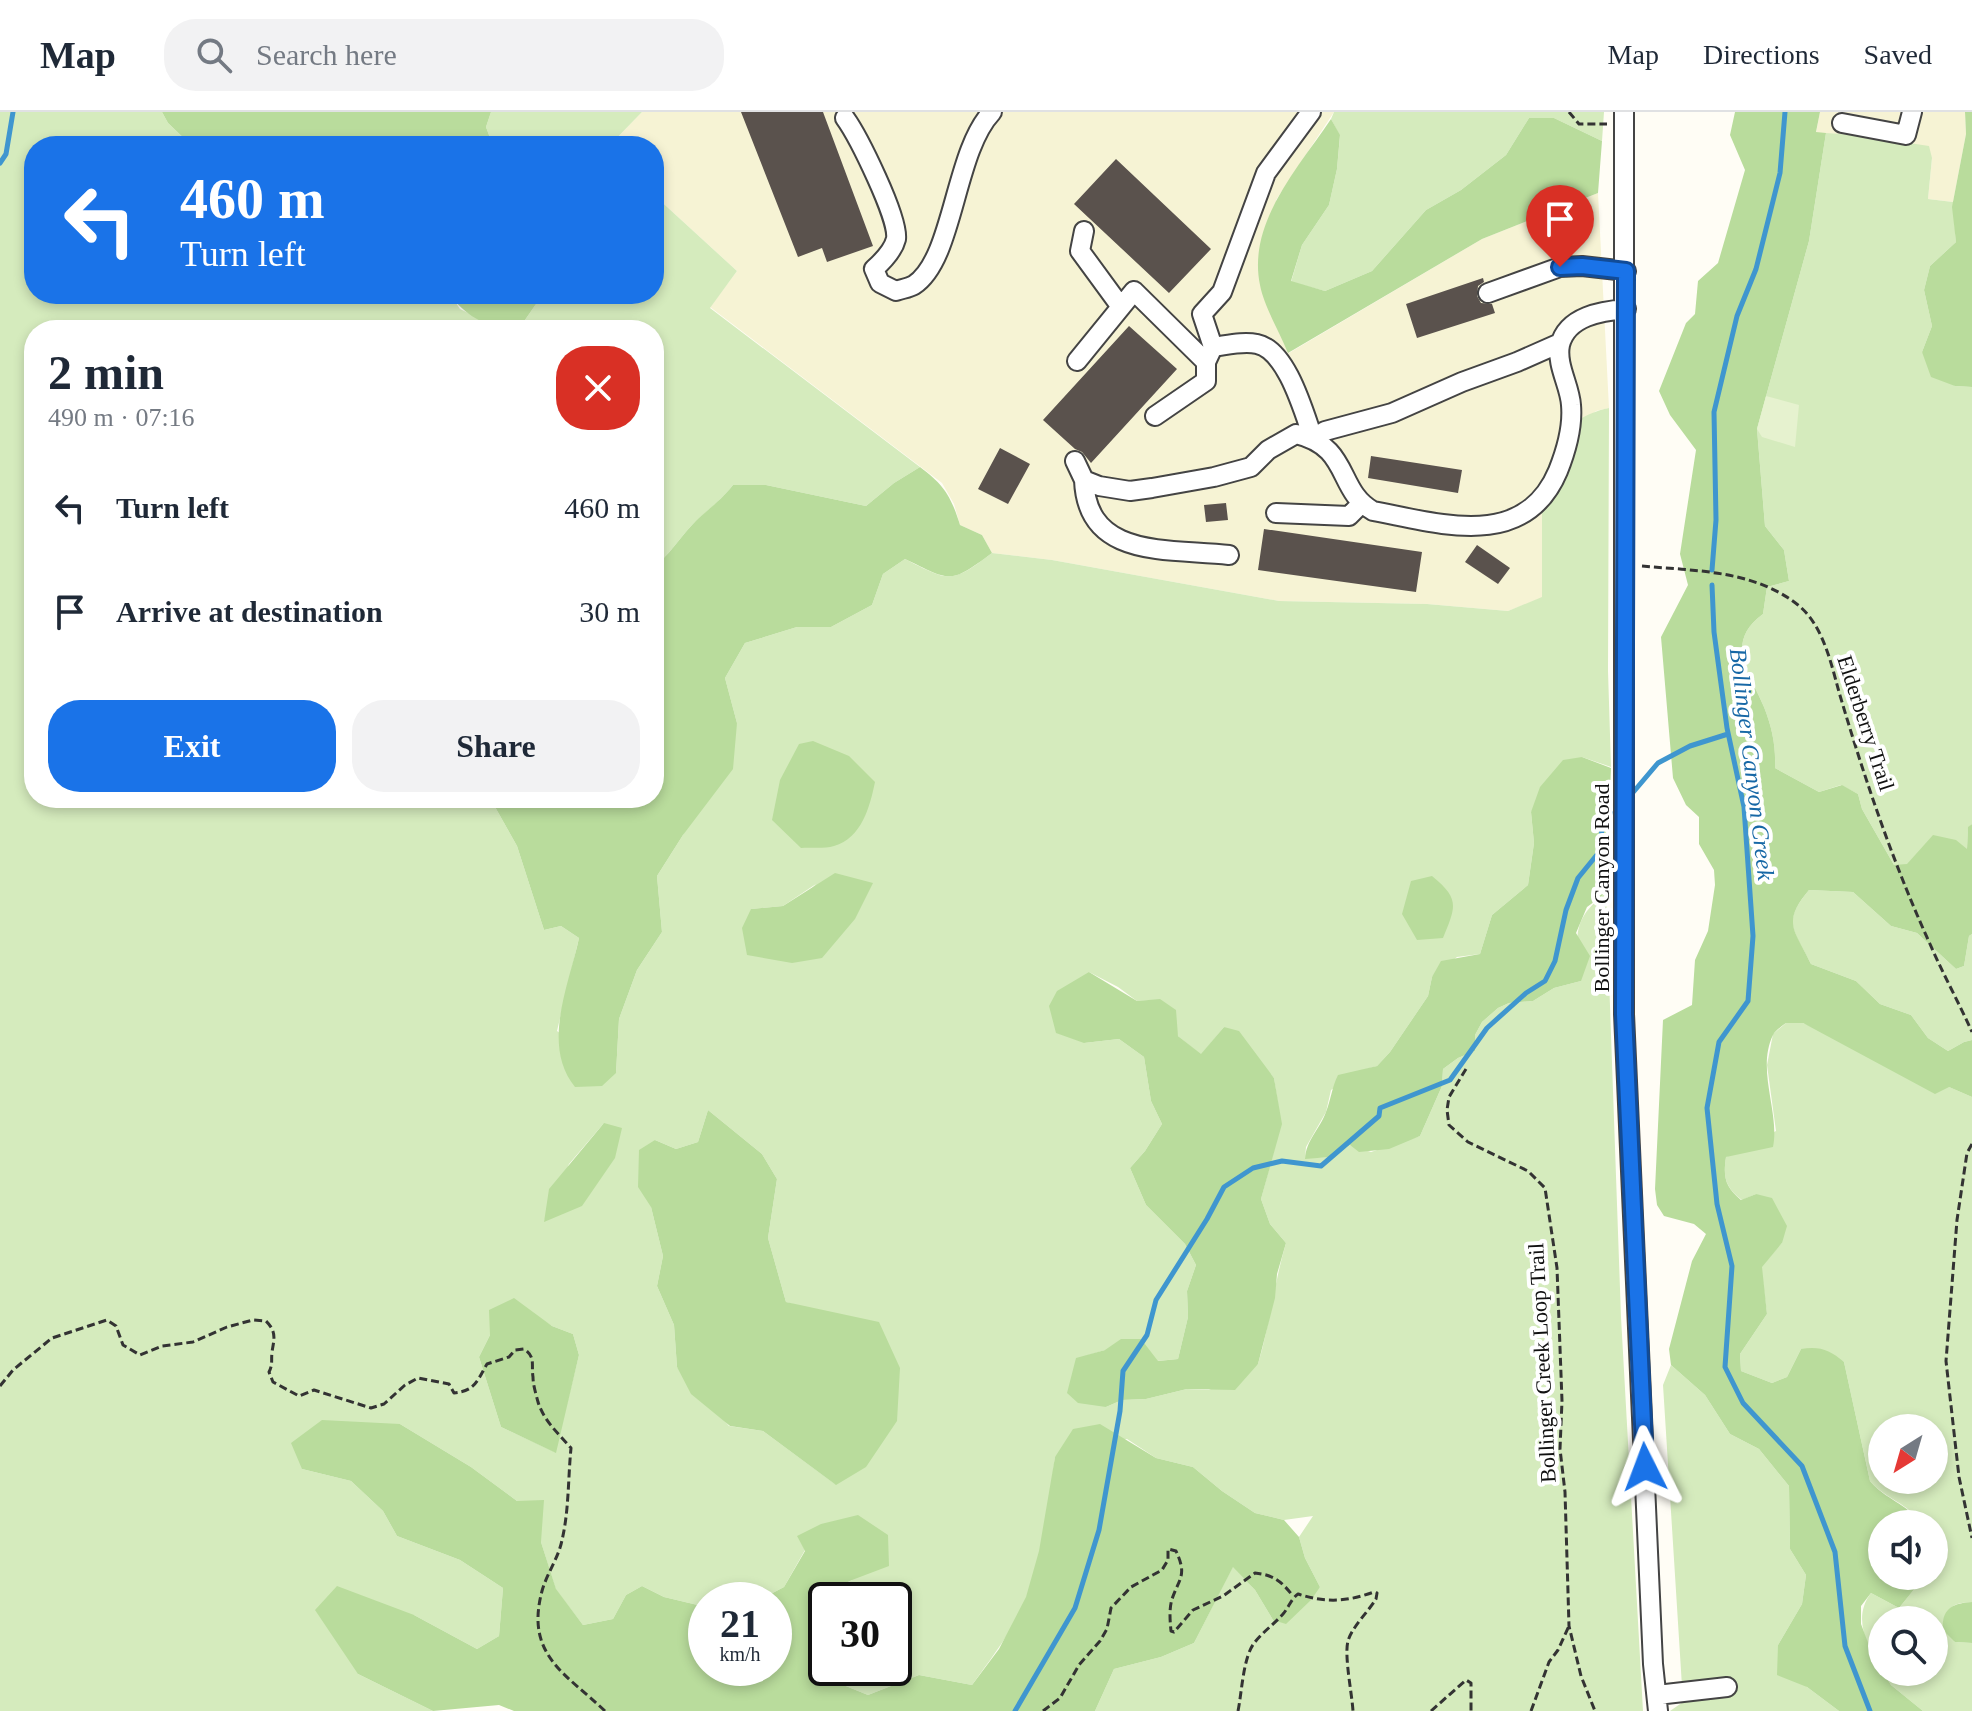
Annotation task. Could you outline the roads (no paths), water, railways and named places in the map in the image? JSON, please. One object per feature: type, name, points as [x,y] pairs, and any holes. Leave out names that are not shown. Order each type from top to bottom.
[{"type":"street","points":[[845,118],[855,131],[888,205],[896,237],[886,259],[874,269],[880,283],[896,291],[914,285],[928,269],[947,224],[967,154],[992,112]]},
{"type":"street","points":[[1155,416],[1206,381],[1210,355],[1202,314],[1222,292],[1266,173],[1311,112]]},
{"type":"street","points":[[1842,123],[1906,135],[1912,112]]},
{"type":"street","name":"Bollinger Canyon Road","points":[[1624,116],[1624,1014],[1657,1703]]},
{"type":"street","points":[[1084,231],[1080,251],[1121,307]]},
{"type":"street","points":[[1488,293],[1560,267],[1626,271]]},
{"type":"street","points":[[1077,361],[1134,291],[1210,355]]},
{"type":"street","points":[[1313,438],[1325,431],[1392,413],[1560,343],[1575,323],[1595,312],[1626,309]]},
{"type":"street","points":[[1210,355],[1240,343],[1260,344],[1278,357],[1300,401],[1313,438]]},
{"type":"street","points":[[1084,480],[1130,491],[1214,477],[1251,467],[1268,450],[1296,434],[1313,438],[1326,448],[1341,465],[1361,504],[1373,511],[1454,527],[1501,524],[1523,513],[1542,498],[1554,480],[1569,438],[1571,405],[1560,361],[1560,343]]},
{"type":"street","points":[[1075,461],[1084,480],[1087,507],[1115,539],[1157,549],[1229,555]]},
{"type":"street","points":[[1276,513],[1349,516],[1361,504]]},
{"type":"street","points":[[1657,1703],[1727,1687]]},
{"type":"waterway","points":[[0,163],[6,154],[13,112]]},
{"type":"waterway","name":"Bollinger Canyon Creek","points":[[1712,570],[1716,520],[1714,412],[1737,316],[1756,269],[1780,173],[1785,112]]},
{"type":"waterway","name":"Bollinger Canyon Creek","points":[[1712,585],[1714,632],[1727,728],[1744,807],[1753,936],[1748,1001],[1719,1042],[1707,1108],[1717,1204],[1732,1266],[1725,1367],[1743,1403],[1802,1466],[1835,1552],[1845,1646],[1870,1711]]},
{"type":"waterway","points":[[1630,796],[1658,763],[1690,746],[1728,734]]},
{"type":"waterway","points":[[1015,1711],[1075,1608],[1099,1530],[1120,1411],[1123,1371],[1147,1335],[1156,1300],[1224,1187],[1253,1168],[1282,1161],[1321,1166],[1379,1116],[1380,1108],[1450,1080],[1487,1028],[1526,993],[1545,981],[1555,961],[1566,910],[1578,878],[1600,851],[1602,827],[1620,806]]}]
